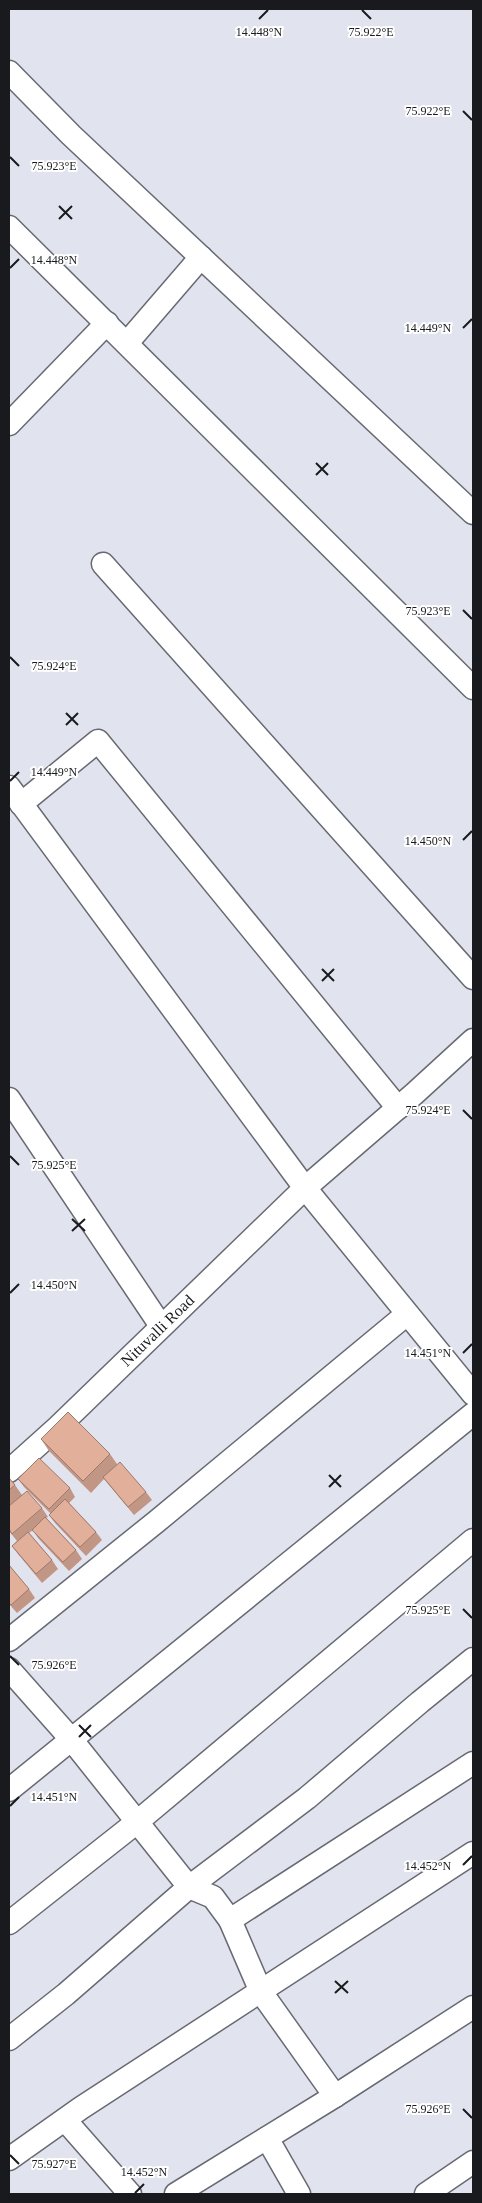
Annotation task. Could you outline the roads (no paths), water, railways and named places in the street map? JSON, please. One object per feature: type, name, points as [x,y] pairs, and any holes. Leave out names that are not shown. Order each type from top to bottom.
[{"type":"street","points":[[9,72],[71,135],[473,513]]},
{"type":"street","points":[[9,227],[473,688]]},
{"type":"street","points":[[127,343],[201,258]]},
{"type":"street","points":[[9,424],[107,323]]},
{"type":"street","points":[[103,564],[473,978]]},
{"type":"street","points":[[398,1108],[98,741],[15,795],[305,1188],[406,1314],[470,1383]]},
{"type":"street","name":"Nituvalli Road","points":[[9,1471],[305,1188],[473,1040]]},
{"type":"street","points":[[9,1099],[161,1326]]},
{"type":"street","points":[[9,1640],[156,1522],[406,1314]]},
{"type":"street","points":[[9,1790],[473,1414]]},
{"type":"street","points":[[9,1923],[137,1822],[473,1540]]},
{"type":"street","points":[[9,2039],[66,1994],[189,1887],[307,1798],[420,1702],[473,1660]]},
{"type":"street","points":[[9,1669],[71,1739],[189,1887],[213,1897],[230,1920],[261,1992],[335,2096]]},
{"type":"street","points":[[230,1920],[473,1763]]},
{"type":"street","points":[[9,2159],[65,2120],[473,1853]]},
{"type":"street","points":[[176,2194],[335,2096],[473,2007]]},
{"type":"street","points":[[65,2120],[130,2194]]},
{"type":"street","points":[[267,2138],[299,2194]]},
{"type":"street","points":[[426,2194],[473,2162]]}]
